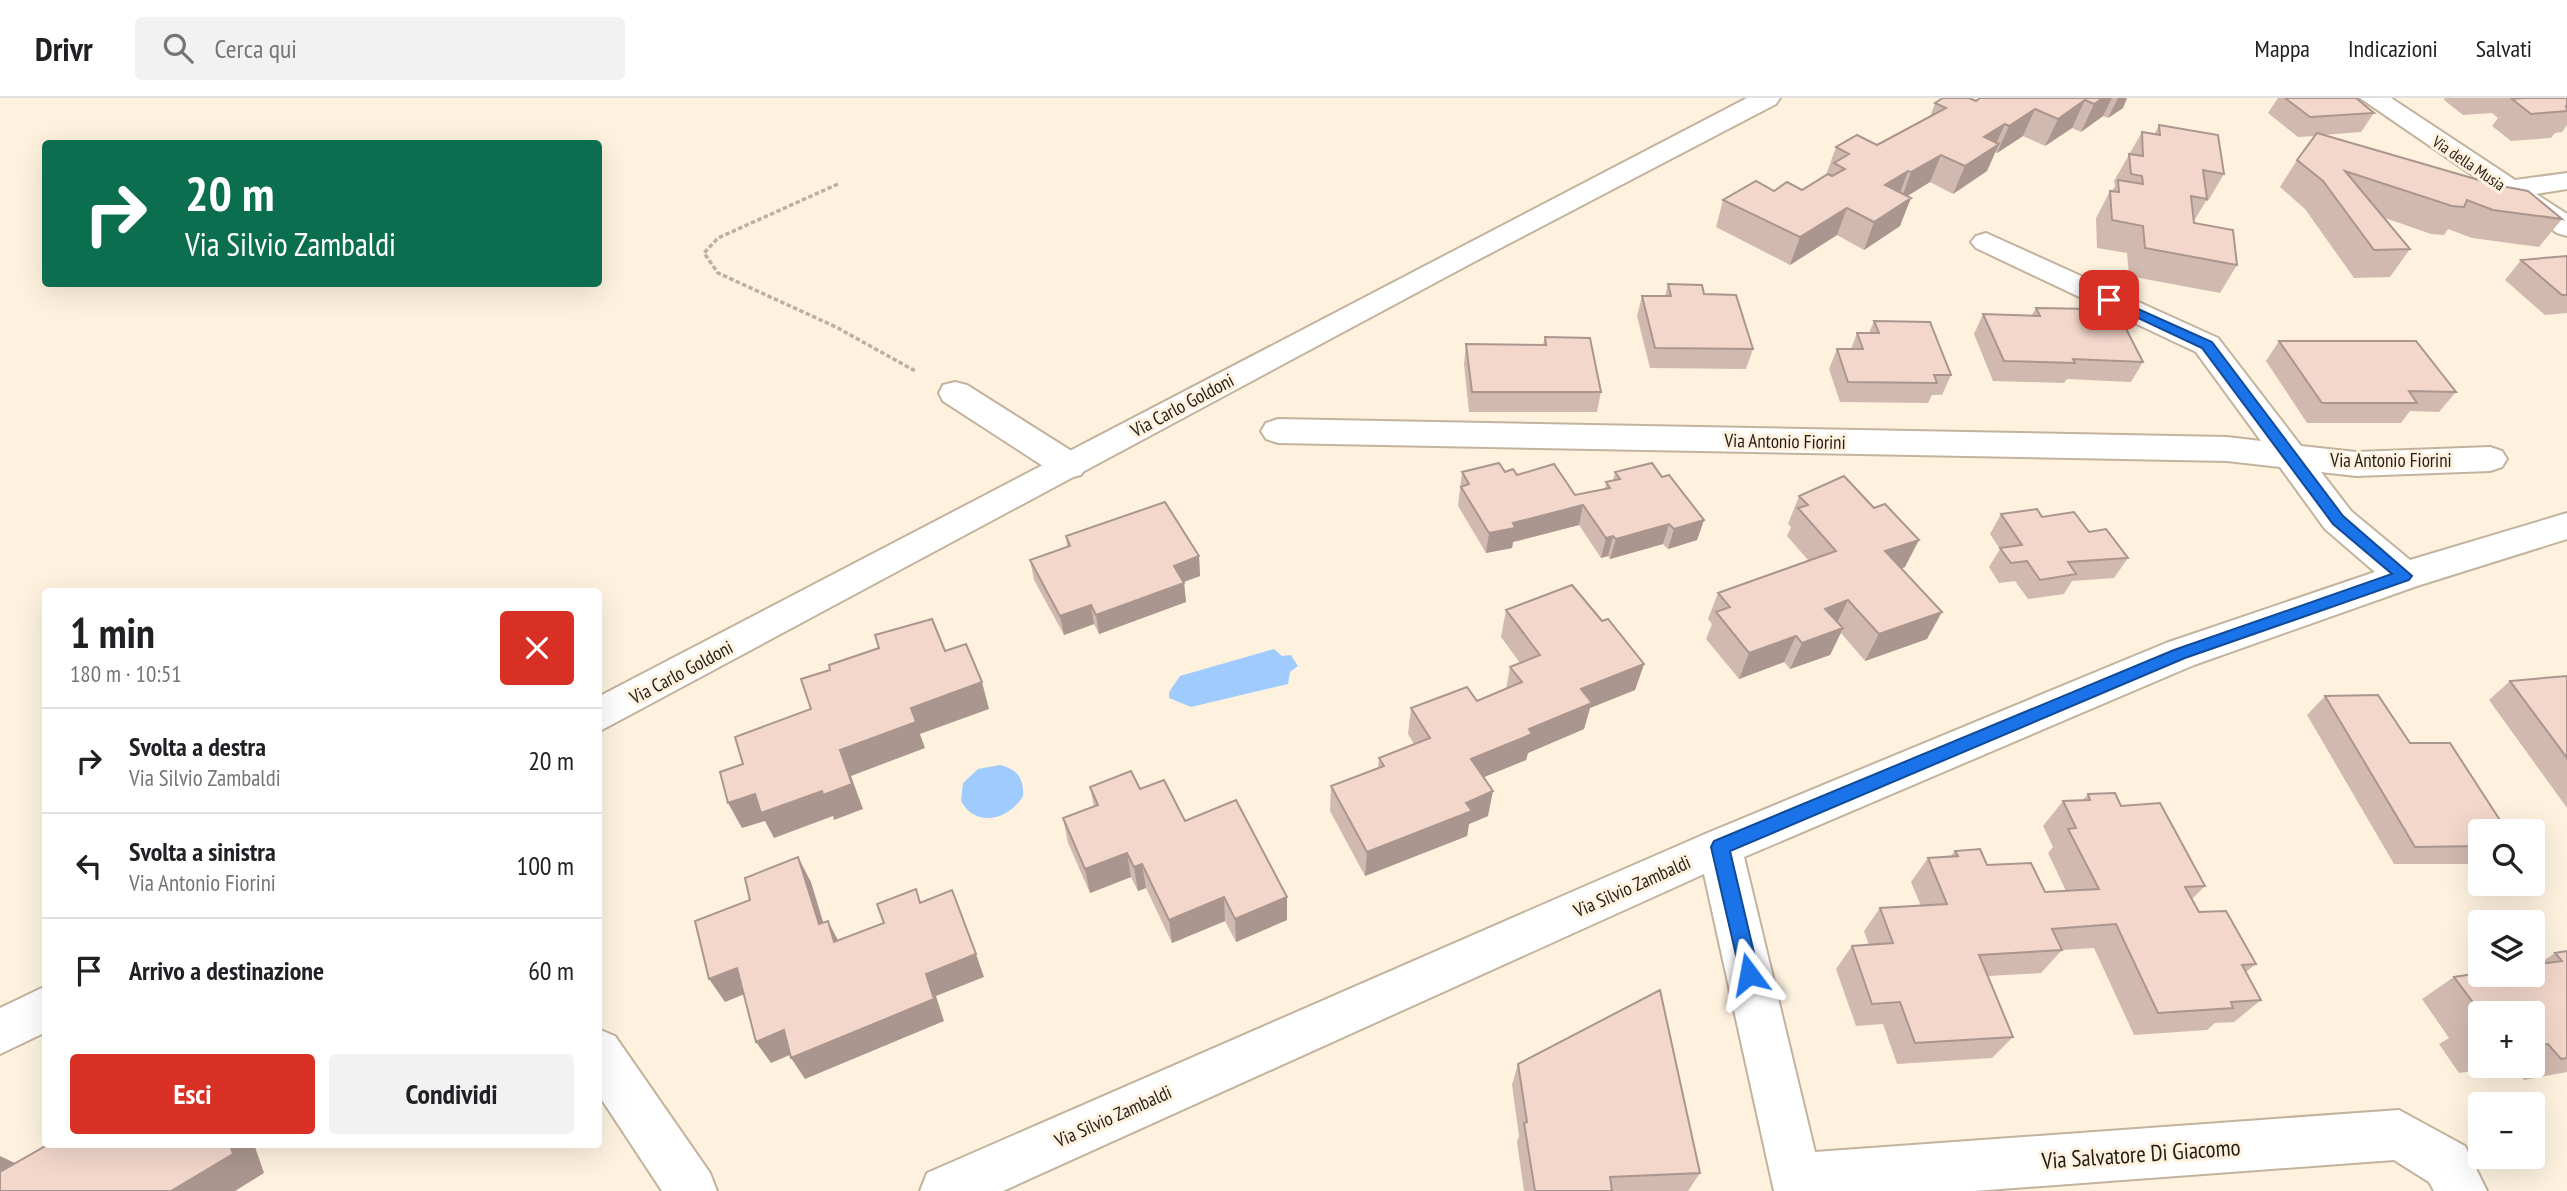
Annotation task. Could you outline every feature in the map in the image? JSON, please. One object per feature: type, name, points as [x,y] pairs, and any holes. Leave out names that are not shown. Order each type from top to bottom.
[{"type":"street","name":"Via Carlo Goldoni","points":[[602,714],[1767,98]]},
{"type":"street","name":"Via della Musia","points":[[2373,98],[2567,227]]},
{"type":"street","points":[[2508,189],[2567,181]]},
{"type":"street","name":"Via Antonio Fiorini","points":[[1986,242],[2207,345],[2338,520],[2404,576]]},
{"type":"street","points":[[955,393],[1069,466]]},
{"type":"street","name":"Via Antonio Fiorini","points":[[1278,431],[2227,449],[2356,464],[2490,459]]},
{"type":"street","name":"Via Silvio Zambaldi","points":[[945,1191],[1720,847],[2180,654],[2404,576],[2567,526]]},
{"type":"street","points":[[1720,847],[1798,1185]]},
{"type":"street","points":[[0,1032],[42,1010]]},
{"type":"street","points":[[602,1058],[692,1191]]},
{"type":"street","name":"Via Salvatore Di Giacomo","points":[[1798,1185],[2399,1135],[2447,1164],[2462,1191]]},
{"type":"path","points":[[838,184],[718,238],[704,253],[718,273],[836,327],[955,393]]},
{"type":"water","points":[[1274,649],[1282,656],[1291,655],[1298,666],[1290,672],[1288,684],[1191,707],[1169,698],[1169,692],[1180,676]]},
{"type":"water","points":[[1000,765],[1018,775],[1023,796],[1002,815],[984,818],[975,815],[967,810],[961,801],[963,783],[978,769]]},
{"type":"building","points":[[1943,98],[1969,98],[1976,101],[1980,98],[2103,98],[2094,104],[2085,100],[2058,119],[2035,109],[2009,126],[2005,124],[1984,137],[1999,144],[1965,166],[1941,155],[1911,172],[1908,171],[1885,185],[1911,198],[1874,222],[1847,208],[1800,237],[1723,200],[1756,181],[1774,191],[1787,182],[1802,190],[1828,174],[1832,176],[1845,169],[1834,163],[1849,154],[1836,147],[1857,135],[1877,145],[1946,108],[1935,103]]},
{"type":"building","points":[[2285,98],[2356,98],[2374,113],[2310,117]]},
{"type":"building","points":[[2567,98],[2567,111],[2531,114],[2512,99]]},
{"type":"building","points":[[2159,125],[2218,135],[2224,174],[2203,170],[2207,199],[2191,196],[2194,223],[2233,230],[2237,265],[2145,248],[2143,226],[2112,220],[2110,191],[2119,192],[2118,180],[2143,184],[2142,176],[2131,174],[2129,154],[2143,156],[2142,132],[2160,135]]},
{"type":"building","points":[[2317,133],[2496,185],[2528,191],[2562,219],[2493,210],[2467,200],[2464,207],[2452,206],[2345,171],[2410,249],[2374,250],[2323,181],[2297,160]]},
{"type":"building","points":[[2567,256],[2567,295],[2562,295],[2521,260]]},
{"type":"building","points":[[1668,284],[1702,285],[1704,294],[1736,295],[1753,349],[1655,348],[1642,296],[1671,296]]},
{"type":"building","points":[[2036,308],[2094,309],[2099,319],[2121,319],[2143,362],[2073,359],[2075,363],[2004,361],[1983,314],[2040,316]]},
{"type":"building","points":[[1874,321],[1930,322],[1951,375],[1934,375],[1937,383],[1848,382],[1837,349],[1863,349],[1857,333],[1879,333]]},
{"type":"building","points":[[1545,337],[1590,338],[1601,392],[1472,392],[1466,344],[1546,345]]},
{"type":"building","points":[[2279,341],[2416,341],[2456,392],[2409,391],[2417,403],[2322,403]]},
{"type":"building","points":[[1499,463],[1505,472],[1513,469],[1517,475],[1554,464],[1575,495],[1610,488],[1606,482],[1620,479],[1615,472],[1652,463],[1662,477],[1669,475],[1704,520],[1674,529],[1669,524],[1616,539],[1613,536],[1606,538],[1583,505],[1513,523],[1515,528],[1489,533],[1461,487],[1469,484],[1462,472]]},
{"type":"building","points":[[1844,476],[1874,508],[1885,504],[1919,540],[1885,551],[1942,612],[1879,634],[1848,600],[1825,609],[1843,628],[1802,643],[1796,636],[1749,653],[1716,612],[1730,607],[1718,593],[1836,551],[1798,508],[1808,505],[1799,496]]},
{"type":"building","points":[[1165,502],[1199,556],[1174,566],[1184,583],[1096,615],[1091,605],[1060,616],[1030,560],[1070,546],[1066,536]]},
{"type":"building","points":[[2037,509],[2042,517],[2074,512],[2089,532],[2106,529],[2128,558],[2068,562],[2076,574],[2040,580],[2027,561],[2011,563],[2000,548],[2022,545],[2001,514]]},
{"type":"building","points":[[1572,585],[1602,621],[1608,619],[1644,664],[1581,689],[1592,703],[1529,729],[1532,734],[1471,759],[1493,791],[1466,803],[1472,811],[1367,852],[1331,786],[1384,766],[1379,758],[1430,738],[1411,708],[1467,687],[1477,701],[1522,682],[1510,667],[1540,655],[1506,610]]},
{"type":"building","points":[[932,619],[945,651],[966,644],[982,682],[911,708],[916,722],[840,750],[852,784],[823,795],[822,791],[761,813],[755,794],[728,803],[720,772],[743,764],[735,737],[811,709],[801,679],[830,670],[829,665],[879,648],[875,635]]},
{"type":"building","points":[[2567,676],[2567,758],[2510,681]]},
{"type":"building","points":[[2378,695],[2410,743],[2450,743],[2499,819],[2468,819],[2468,846],[2415,847],[2325,696]]},
{"type":"building","points":[[1131,771],[1140,789],[1164,780],[1185,821],[1236,800],[1287,897],[1235,919],[1224,897],[1169,920],[1142,864],[1134,867],[1127,853],[1085,869],[1063,818],[1098,805],[1090,787]]},
{"type":"building","points":[[2115,793],[2121,806],[2160,803],[2205,886],[2185,887],[2199,912],[2226,911],[2256,964],[2242,965],[2261,1000],[2231,1002],[2233,1008],[2158,1013],[2116,924],[2052,929],[2062,950],[1979,955],[2013,1037],[1915,1043],[1900,1002],[1872,1004],[1852,946],[1893,943],[1880,908],[1947,904],[1928,858],[1958,856],[1955,851],[1980,849],[1987,865],[2031,863],[2045,892],[2099,889],[2068,829],[2076,828],[2063,801],[2090,800],[2088,794]]},
{"type":"building","points":[[798,857],[819,924],[828,921],[834,942],[884,923],[877,904],[916,889],[920,903],[952,890],[976,954],[926,974],[934,999],[791,1058],[784,1030],[756,1042],[737,968],[709,979],[695,921],[750,900],[745,878]]},
{"type":"building","points":[[2567,951],[2567,1058],[2561,1059],[2548,1044],[2545,1044],[2545,1001],[2472,1001],[2454,977],[2468,975],[2468,987],[2545,987],[2545,963],[2562,961],[2555,953]]},
{"type":"building","points":[[1660,990],[1700,1173],[1610,1177],[1612,1191],[1535,1191],[1518,1064]]},
{"type":"building","points":[[42,1148],[231,1148],[233,1154],[171,1191],[0,1191],[0,1172]]},
{"type":"route","points":[[1749,974],[1720,847],[2180,654],[2404,576],[2338,520],[2207,345],[2109,300]]}]
